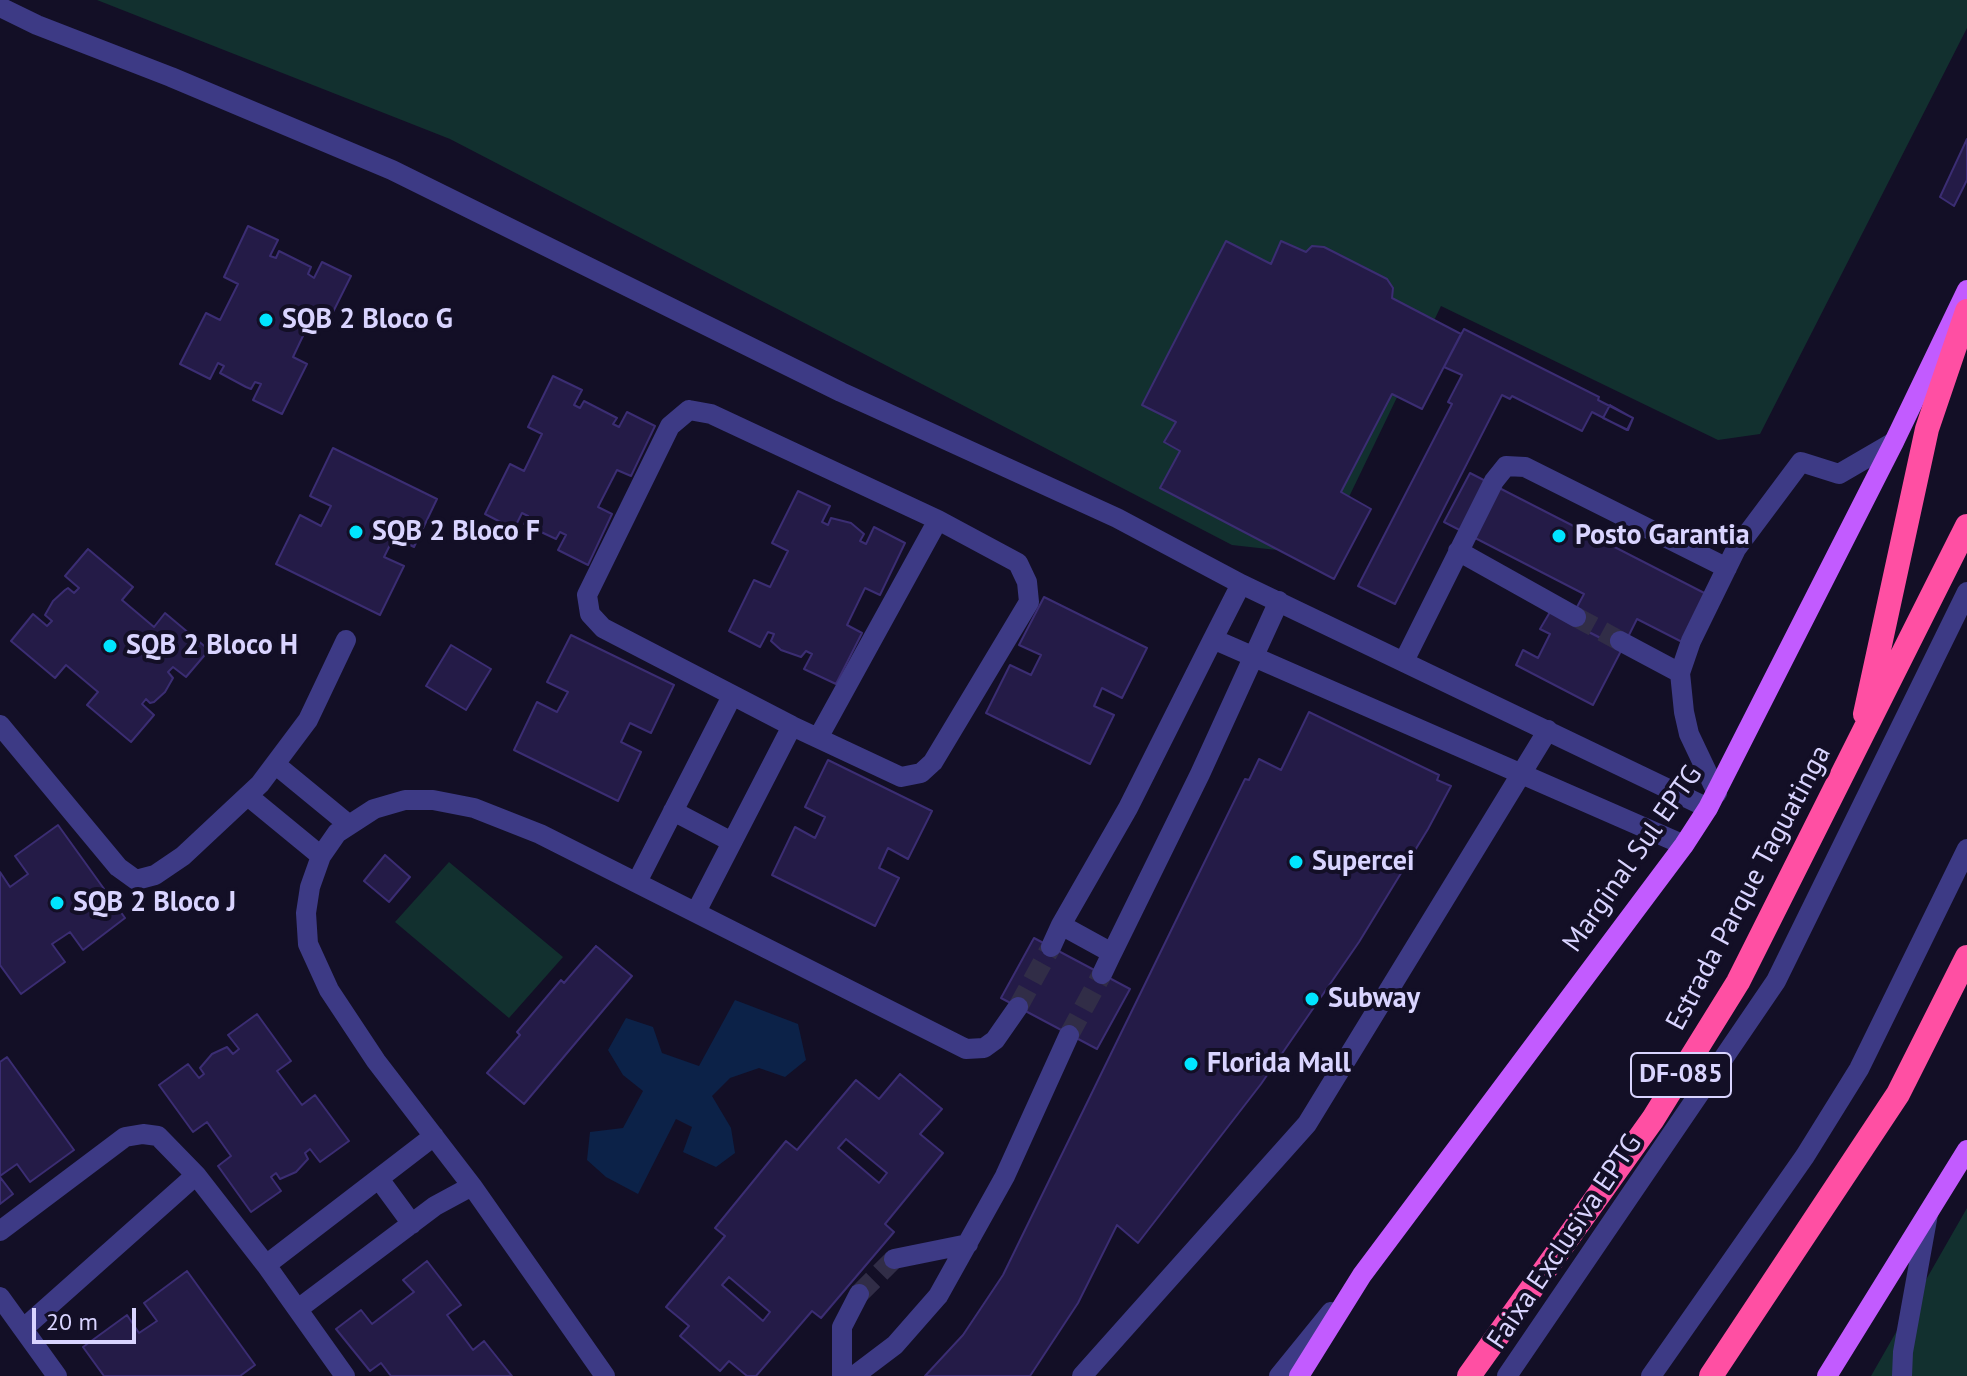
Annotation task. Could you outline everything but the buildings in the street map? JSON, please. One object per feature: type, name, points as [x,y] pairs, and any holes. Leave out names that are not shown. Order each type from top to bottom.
[{"type":"highway","points":[[1856,751],[1927,429],[1967,311]]},
{"type":"highway","name":"Estrada Parque Taguatinga","points":[[1469,1376],[1653,1119],[1731,995],[1967,526]]},
{"type":"highway","points":[[1711,1376],[1898,1094],[1967,957]]},
{"type":"main road","name":"Marginal Sul EPTG","points":[[1299,1376],[1362,1275],[1684,845],[1712,800],[1894,442],[1967,290]]},
{"type":"main road","points":[[1827,1376],[1967,1150]]},
{"type":"lane","points":[[0,7],[37,25],[171,77],[392,170],[841,392],[1117,518],[1241,584],[1548,730],[1712,800]]},
{"type":"lane","points":[[689,410],[711,414],[938,520],[1018,563],[1027,582],[1029,602],[933,762],[921,773],[901,777],[792,726],[603,628],[590,614],[587,595],[670,426],[689,410]]},
{"type":"lane","points":[[1712,800],[1689,734],[1680,673],[1691,641],[1736,549],[1801,462],[1839,474],[1894,442]]},
{"type":"lane","points":[[1404,661],[1494,481],[1506,466],[1525,467],[1727,568]]},
{"type":"lane","points":[[818,738],[938,520]]},
{"type":"lane","points":[[1458,551],[1576,617]]},
{"type":"lane","points":[[1051,947],[1128,808],[1241,584]]},
{"type":"lane","name":"Faixa Exclusiva EPTG","points":[[1507,1376],[1776,981],[1967,592]]},
{"type":"lane","points":[[1102,974],[1200,774],[1279,601]]},
{"type":"lane","points":[[1213,639],[1684,845]]},
{"type":"lane","points":[[0,725],[118,867],[136,880],[155,875],[183,856],[248,796],[308,720],[346,640]]},
{"type":"lane","points":[[1620,641],[1680,673]]},
{"type":"lane","points":[[637,882],[732,696]]},
{"type":"lane","points":[[696,912],[792,726]]},
{"type":"lane","points":[[1082,1376],[1307,1124],[1548,730]]},
{"type":"lane","points":[[275,764],[348,824]]},
{"type":"lane","points":[[248,796],[321,856]]},
{"type":"lane","points":[[605,1376],[472,1186],[376,1061],[329,990],[308,944],[308,900],[321,856],[337,833],[374,809],[405,800],[433,800],[474,808],[540,834],[966,1049],[984,1048],[995,1040],[1018,1007]]},
{"type":"lane","points":[[673,811],[732,842]]},
{"type":"lane","points":[[1651,1376],[1805,1156],[1859,1069],[1967,849]]},
{"type":"lane","points":[[1061,925],[1112,953]]},
{"type":"lane","points":[[854,1376],[895,1345],[938,1296],[1005,1176],[1069,1035]]},
{"type":"lane","points":[[0,1231],[125,1137],[143,1134],[158,1136],[196,1175],[266,1265],[343,1375]]},
{"type":"lane","points":[[266,1265],[434,1136]]},
{"type":"lane","points":[[24,1328],[196,1175]]},
{"type":"lane","points":[[379,1179],[412,1224]]},
{"type":"lane","points":[[298,1309],[435,1206],[472,1186]]},
{"type":"lane","points":[[1902,1376],[1903,1352],[1928,1213]]},
{"type":"lane","points":[[894,1259],[968,1244]]},
{"type":"lane","points":[[1279,1376],[1362,1275]]},
{"type":"lane","points":[[842,1376],[842,1327],[859,1294]]},
{"type":"lane","points":[[0,1297],[57,1376]]},
{"type":"green space","points":[[97,0],[1967,0],[1967,28],[1760,434],[1718,440],[1441,306],[1321,555],[1232,545],[450,139]]},
{"type":"green space","points":[[449,862],[563,957],[509,1018],[395,922]]},
{"type":"green space","points":[[1967,1208],[1967,1376],[1871,1376]]},
{"type":"water","points":[[735,1000],[798,1024],[806,1060],[785,1077],[759,1068],[730,1078],[712,1096],[731,1128],[735,1153],[716,1167],[683,1152],[692,1127],[676,1119],[638,1194],[606,1177],[587,1160],[590,1132],[623,1128],[643,1091],[623,1075],[608,1050],[626,1018],[653,1027],[662,1053],[699,1066]]},
{"type":"tunnel","points":[[1576,617],[1620,641]]},
{"type":"tunnel","points":[[1018,1007],[1051,947]]},
{"type":"tunnel","points":[[1069,1035],[1102,974]]},
{"type":"tunnel","points":[[859,1294],[894,1259]]},
{"type":"place","name":"SQB 2 Bloco G","points":[[266,320]]},
{"type":"place","name":"SQB 2 Bloco F","points":[[356,532]]},
{"type":"place","name":"Posto Garantia","points":[[1559,536]]},
{"type":"place","name":"SQB 2 Bloco H","points":[[110,646]]},
{"type":"place","name":"Supercei","points":[[1296,862]]},
{"type":"place","name":"SQB 2 Bloco J","points":[[57,903]]},
{"type":"place","name":"Subway","points":[[1312,999]]},
{"type":"place","name":"Florida Mall","points":[[1191,1064]]}]
